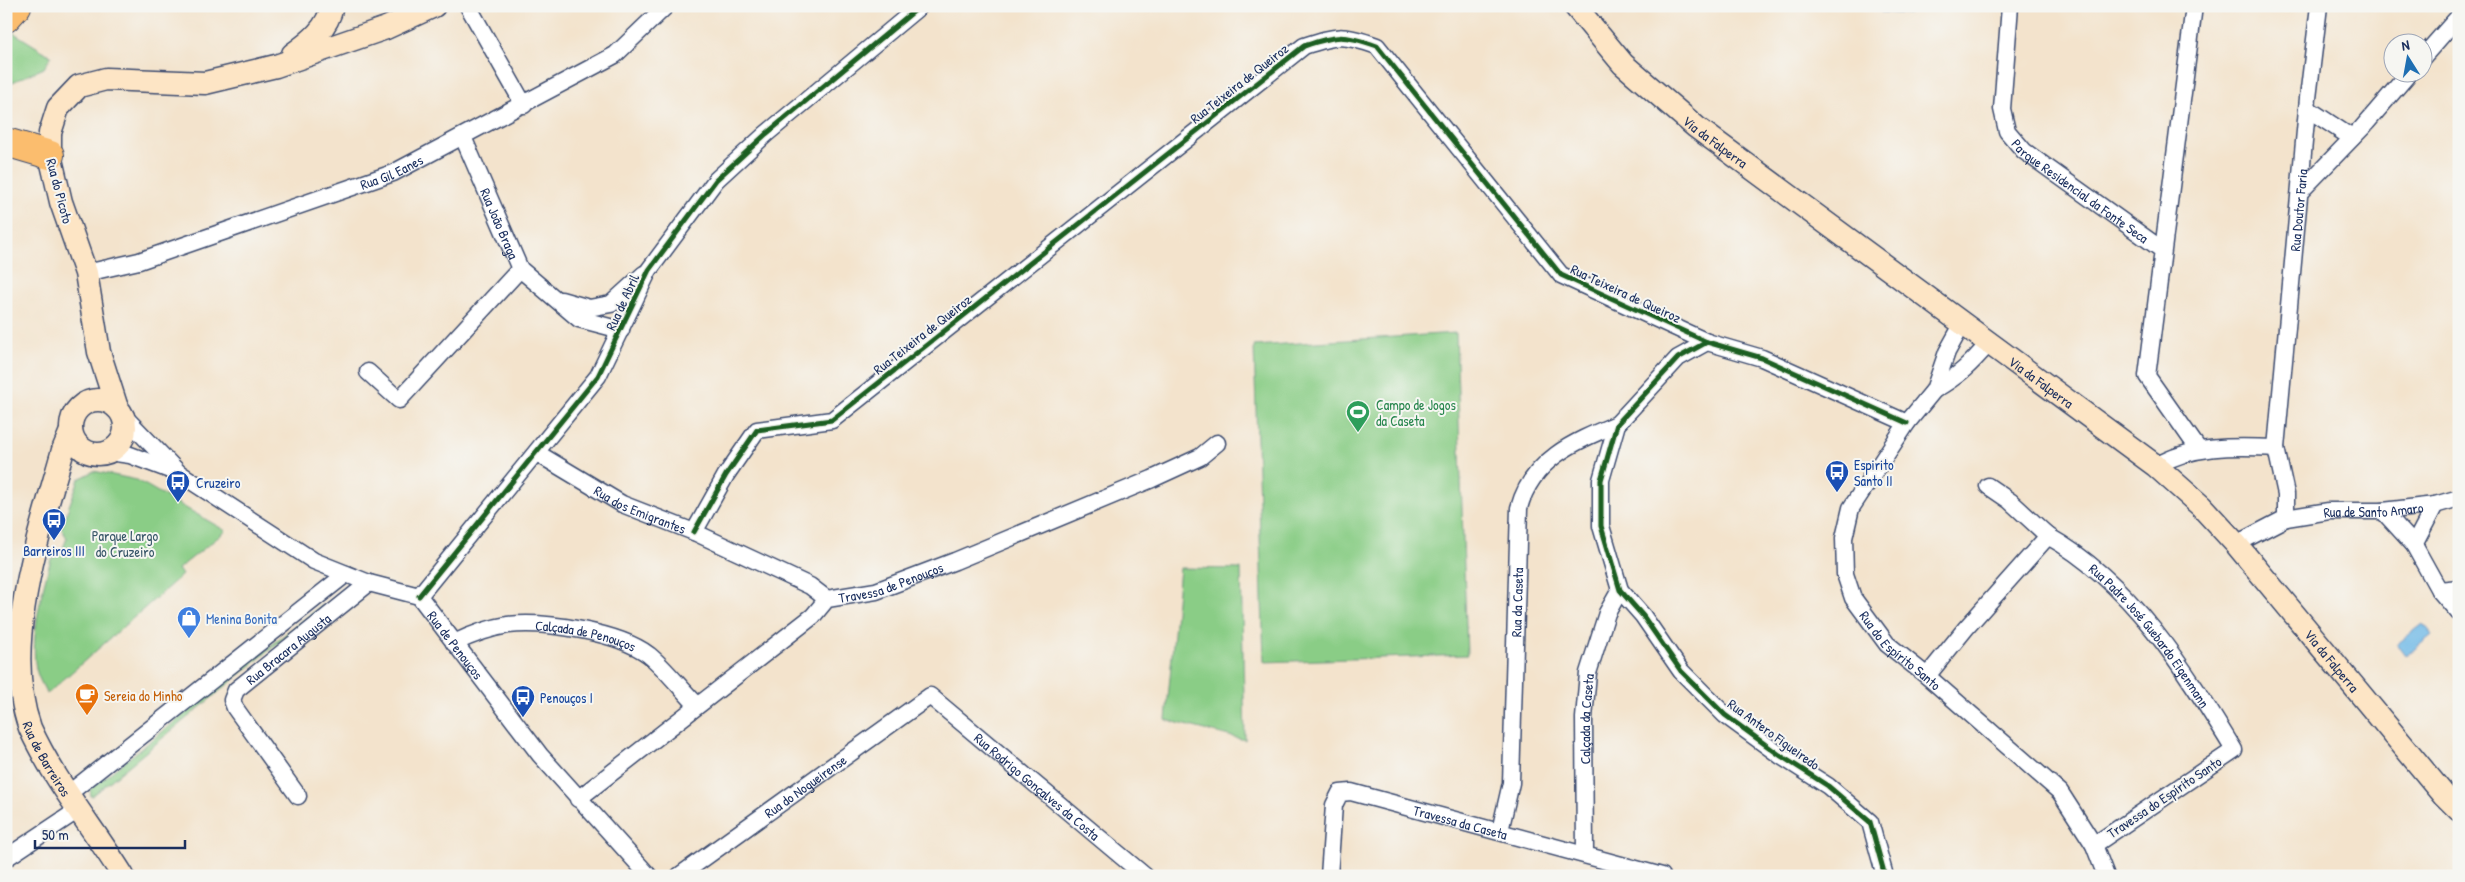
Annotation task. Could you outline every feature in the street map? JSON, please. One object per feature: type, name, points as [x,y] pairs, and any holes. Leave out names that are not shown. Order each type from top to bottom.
[{"type":"highway","points":[[6,18],[17,6]]},
{"type":"highway","points":[[6,142],[50,155]]},
{"type":"street","name":"Rua do Picoto","points":[[276,66],[313,40],[331,14],[332,6]]},
{"type":"street","points":[[386,28],[394,15],[394,6]]},
{"type":"street","name":"Rua do Picoto","points":[[98,452],[120,444],[125,428],[99,352],[86,273],[61,202],[50,155],[50,133],[58,108],[79,86],[106,79],[205,83],[276,66],[386,28],[434,6]]},
{"type":"street","points":[[468,6],[524,105]]},
{"type":"street","name":"Rua Gil Eanes","points":[[86,273],[140,261],[393,173],[615,55],[666,6]]},
{"type":"street","name":"Rua de Abril","points":[[419,596],[598,376],[649,270],[716,180],[766,134],[920,6]]},
{"type":"street","name":"Via da Falperra","points":[[1575,6],[1623,64],[1696,127],[2156,466],[2201,506],[2236,544],[2444,795],[2459,810]]},
{"type":"street","name":"Parque Residencial da Fonte Seca","points":[[2010,6],[2002,109],[2007,131],[2024,150],[2162,249]]},
{"type":"street","name":"Parque Residencial da Fonte Seca","points":[[2194,6],[2147,376],[2199,450]]},
{"type":"street","name":"Rua Doutor Faria","points":[[2286,518],[2286,494],[2276,448],[2278,414],[2320,6]]},
{"type":"street","points":[[2432,47],[2459,16]]},
{"type":"street","name":"Rua Teixeira de Queiroz","points":[[694,532],[726,475],[757,430],[832,420],[1304,46],[1334,36],[1352,38],[1377,46],[1561,275],[1707,342]]},
{"type":"street","points":[[2301,191],[2352,138],[2401,82]]},
{"type":"street","points":[[2308,109],[2352,138]]},
{"type":"street","name":"Rua João Braga","points":[[463,137],[520,269],[579,319],[621,330]]},
{"type":"street","points":[[368,372],[399,400],[520,269]]},
{"type":"street","name":"Rua João Braga","points":[[554,297],[589,308],[611,304],[649,270]]},
{"type":"street","points":[[1934,390],[1947,352],[1963,323]]},
{"type":"street","points":[[1707,342],[1762,358],[1907,423]]},
{"type":"street","name":"Rua Antero Figueiredo","points":[[1707,342],[1678,358],[1617,424],[1601,480],[1601,526],[1620,590],[1643,616],[1681,672],[1725,715],[1781,756],[1828,786],[1870,822],[1885,876]]},
{"type":"street","points":[[1934,390],[1963,372],[1989,342]]},
{"type":"street","name":"Rua do Picoto","points":[[71,431],[71,420],[82,405],[94,374],[99,352]]},
{"type":"street","name":"Rua do Espírito Santo","points":[[1934,390],[1907,423],[1851,508],[1844,538],[1845,574],[1853,598],[1887,644],[1928,676],[2060,792],[2094,845],[2106,876]]},
{"type":"street","points":[[82,405],[99,400],[108,402],[119,410]]},
{"type":"street","name":"Rua de Penouços","points":[[119,410],[179,473],[314,561],[369,583],[419,596],[540,755],[649,876]]},
{"type":"street","name":"Rua da Caseta","points":[[1500,831],[1511,783],[1519,508],[1523,494],[1540,467],[1554,454],[1578,440],[1617,424]]},
{"type":"street","points":[[71,431],[74,441],[98,452]]},
{"type":"street","name":"Rua de Barreiros","points":[[71,431],[24,581],[16,637],[17,681],[29,726],[73,802],[122,876]]},
{"type":"street","name":"Travessa de Penouços","points":[[578,799],[813,616],[826,599],[876,591],[955,562],[1152,479],[1200,457],[1216,443]]},
{"type":"street","points":[[2156,466],[2174,456],[2199,450],[2250,447],[2276,448]]},
{"type":"street","name":"Rua de Penouços","points":[[98,452],[130,456],[179,473]]},
{"type":"street","name":"Rua de Barreiros","points":[[55,480],[72,462],[98,452]]},
{"type":"street","name":"Rua dos Emigrantes","points":[[536,453],[622,504],[694,532],[810,586],[826,599]]},
{"type":"street","name":"Rua Padre José Guebardo Eigenmann","points":[[1988,486],[2010,501],[2048,536],[2074,550],[2136,608],[2189,675],[2234,750]]},
{"type":"street","name":"Rua de Santo Amaro","points":[[2236,544],[2286,518],[2329,511],[2383,511],[2435,505],[2459,498]]},
{"type":"street","points":[[2414,545],[2435,505]]},
{"type":"street","points":[[2383,511],[2414,545],[2439,590],[2459,613]]},
{"type":"street","points":[[1928,676],[1966,628],[2048,536]]},
{"type":"street","points":[[6,858],[346,574]]},
{"type":"street","name":"Rua Bracara Augusta","points":[[298,796],[235,708],[232,700],[236,690],[369,583]]},
{"type":"street","points":[[2439,590],[2459,588]]},
{"type":"street","name":"Calçada da Caseta","points":[[1585,854],[1584,718],[1588,672],[1607,613],[1620,590]]},
{"type":"street","name":"Calçada de Penouços","points":[[454,643],[474,634],[509,625],[561,626],[605,635],[648,654],[697,705]]},
{"type":"street","name":"Rua do Nogueirense","points":[[679,876],[930,696]]},
{"type":"street","name":"Rua Rodrigo Gonçalves da Costa","points":[[930,696],[1145,876]]},
{"type":"street","name":"Travessa do Espírito Santo","points":[[2094,845],[2234,750]]},
{"type":"street","name":"Travessa da Caseta","points":[[1328,876],[1334,805],[1340,793],[1351,792],[1662,876]]},
{"type":"green space","points":[[11,31],[51,56],[44,68],[6,85],[6,37]]},
{"type":"green space","name":"Campo de Jogos da Caseta","points":[[1456,333],[1467,655],[1264,662],[1254,346]]},
{"type":"green space","name":"Parque Largo do Cruzeiro","points":[[94,471],[137,480],[226,531],[178,569],[182,575],[47,694],[36,669],[35,656],[36,628],[41,599],[51,559],[61,553],[67,538],[61,528],[79,479]]},
{"type":"green space","points":[[1180,568],[1241,569],[1245,740],[1166,720]]},
{"type":"green space","points":[[323,606],[91,797],[90,789]]},
{"type":"water","points":[[1881,6],[1909,6],[1909,14],[1881,12]]},
{"type":"water","points":[[2423,624],[2432,635],[2406,656],[2397,644]]},
{"type":"cycle path","points":[[419,596],[598,376],[649,270],[716,180],[766,134],[920,6]]},
{"type":"cycle path","points":[[694,532],[726,475],[757,430],[832,420],[1304,46],[1333,38],[1356,39],[1377,46],[1561,275],[1707,342]]},
{"type":"cycle path","points":[[1885,876],[1870,822],[1828,786],[1781,756],[1725,715],[1681,671],[1643,616],[1620,590],[1601,526],[1601,480],[1617,424],[1678,358],[1707,342],[1762,358],[1907,423]]},
{"type":"place","name":"Campo de Jogos da Caseta","points":[[1358,433]]},
{"type":"place","name":"Espirito Santo II","points":[[1837,493]]},
{"type":"place","name":"Cruzeiro","points":[[178,503]]},
{"type":"place","name":"Barreiros III","points":[[54,541]]},
{"type":"place","name":"Menina Bonita","points":[[189,639]]},
{"type":"place","name":"Sereia do Minho","points":[[87,716]]},
{"type":"place","name":"Penouços I","points":[[523,718]]}]
